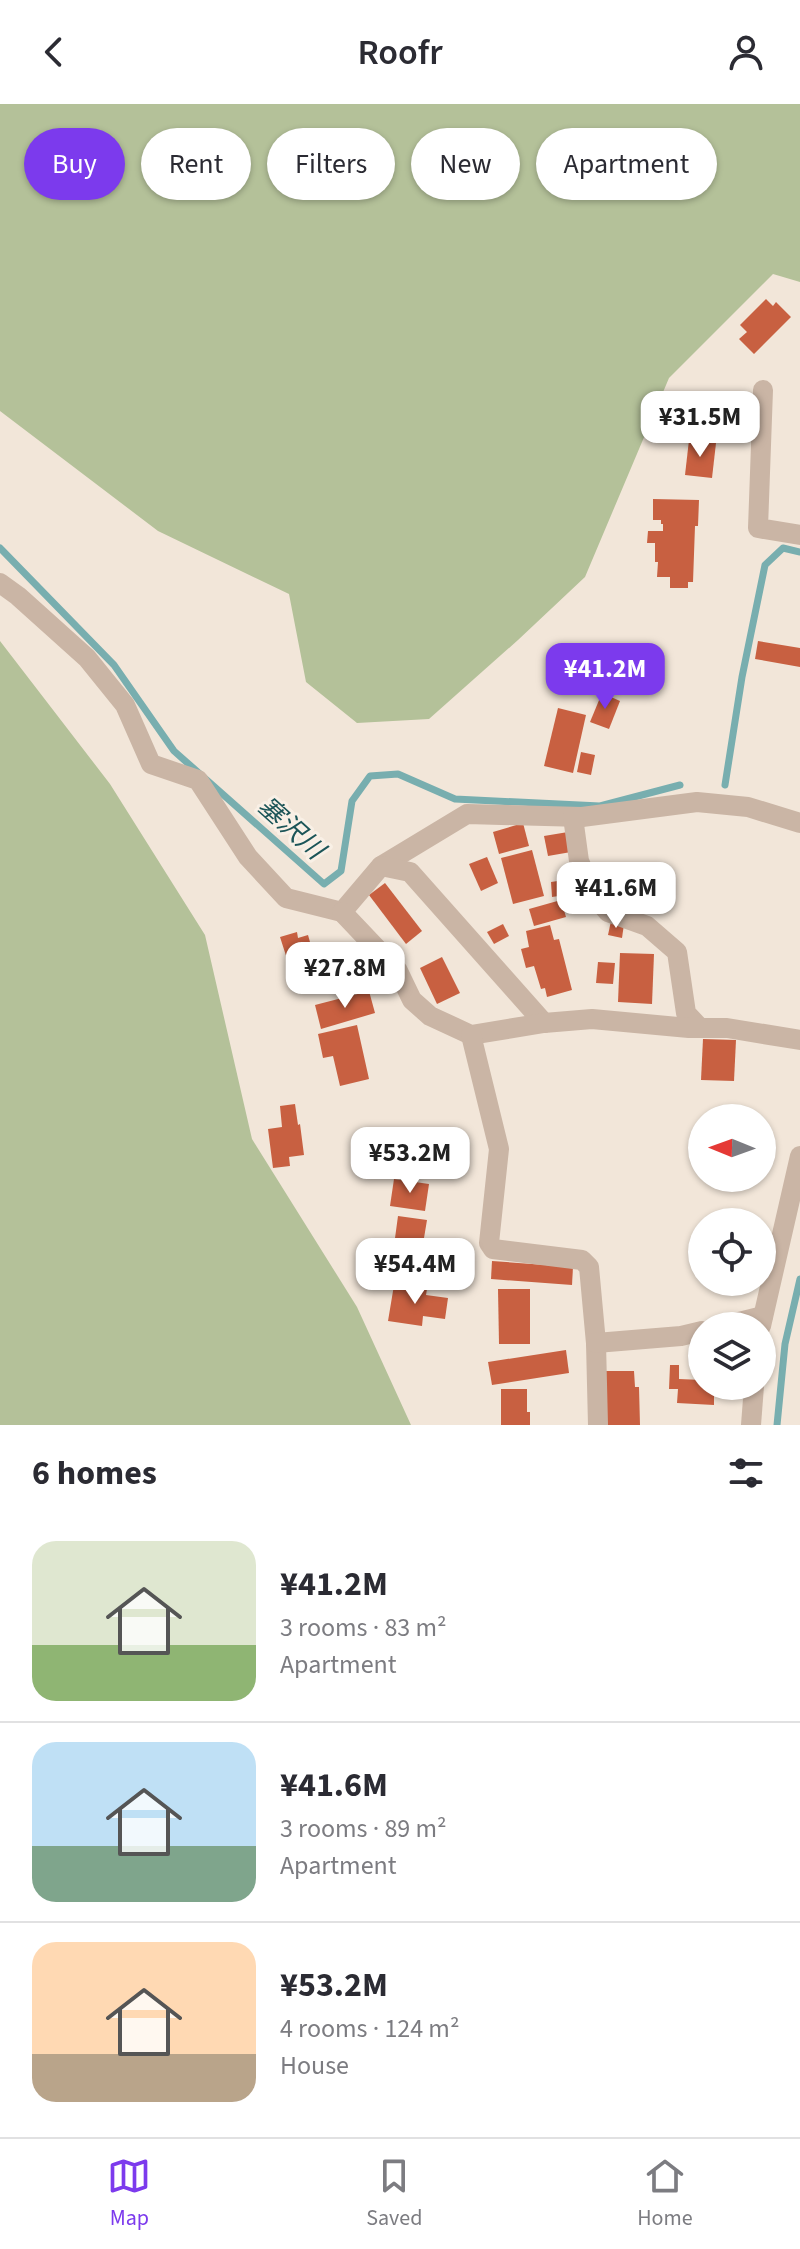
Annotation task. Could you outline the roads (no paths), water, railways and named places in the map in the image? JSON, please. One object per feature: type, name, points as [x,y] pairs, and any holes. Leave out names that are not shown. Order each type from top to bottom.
[{"type":"street","points":[[763,390],[758,528],[800,535]]},
{"type":"street","points":[[0,583],[87,658],[125,705],[151,764],[198,780],[248,857],[286,898],[342,912],[398,971],[412,1000],[430,1016],[471,1035],[592,1019],[727,1028],[800,1040]]},
{"type":"street","points":[[342,912],[381,866],[467,814],[573,817],[697,802],[748,807],[800,823]]},
{"type":"street","points":[[573,817],[579,861],[594,896],[608,912],[647,926],[677,952],[686,1013],[700,1028]]},
{"type":"street","points":[[381,866],[410,872],[544,1023]]},
{"type":"street","points":[[471,1035],[499,1149],[489,1243],[493,1249],[582,1260],[589,1267],[596,1343],[598,1425]]},
{"type":"street","points":[[764,1312],[800,1156]]},
{"type":"street","points":[[596,1343],[688,1334]]},
{"type":"street","points":[[751,1425],[753,1400]]},
{"type":"waterway","name":"塞沢川","points":[[0,548],[114,665],[174,751],[324,884],[341,871],[352,801],[370,776],[398,774],[455,799],[600,806],[680,785]]},
{"type":"waterway","name":"塞沢川","points":[[725,785],[742,677],[765,565],[783,548],[800,552]]},
{"type":"waterway","name":"塞沢川","points":[[777,1425],[785,1344],[800,1279]]}]
